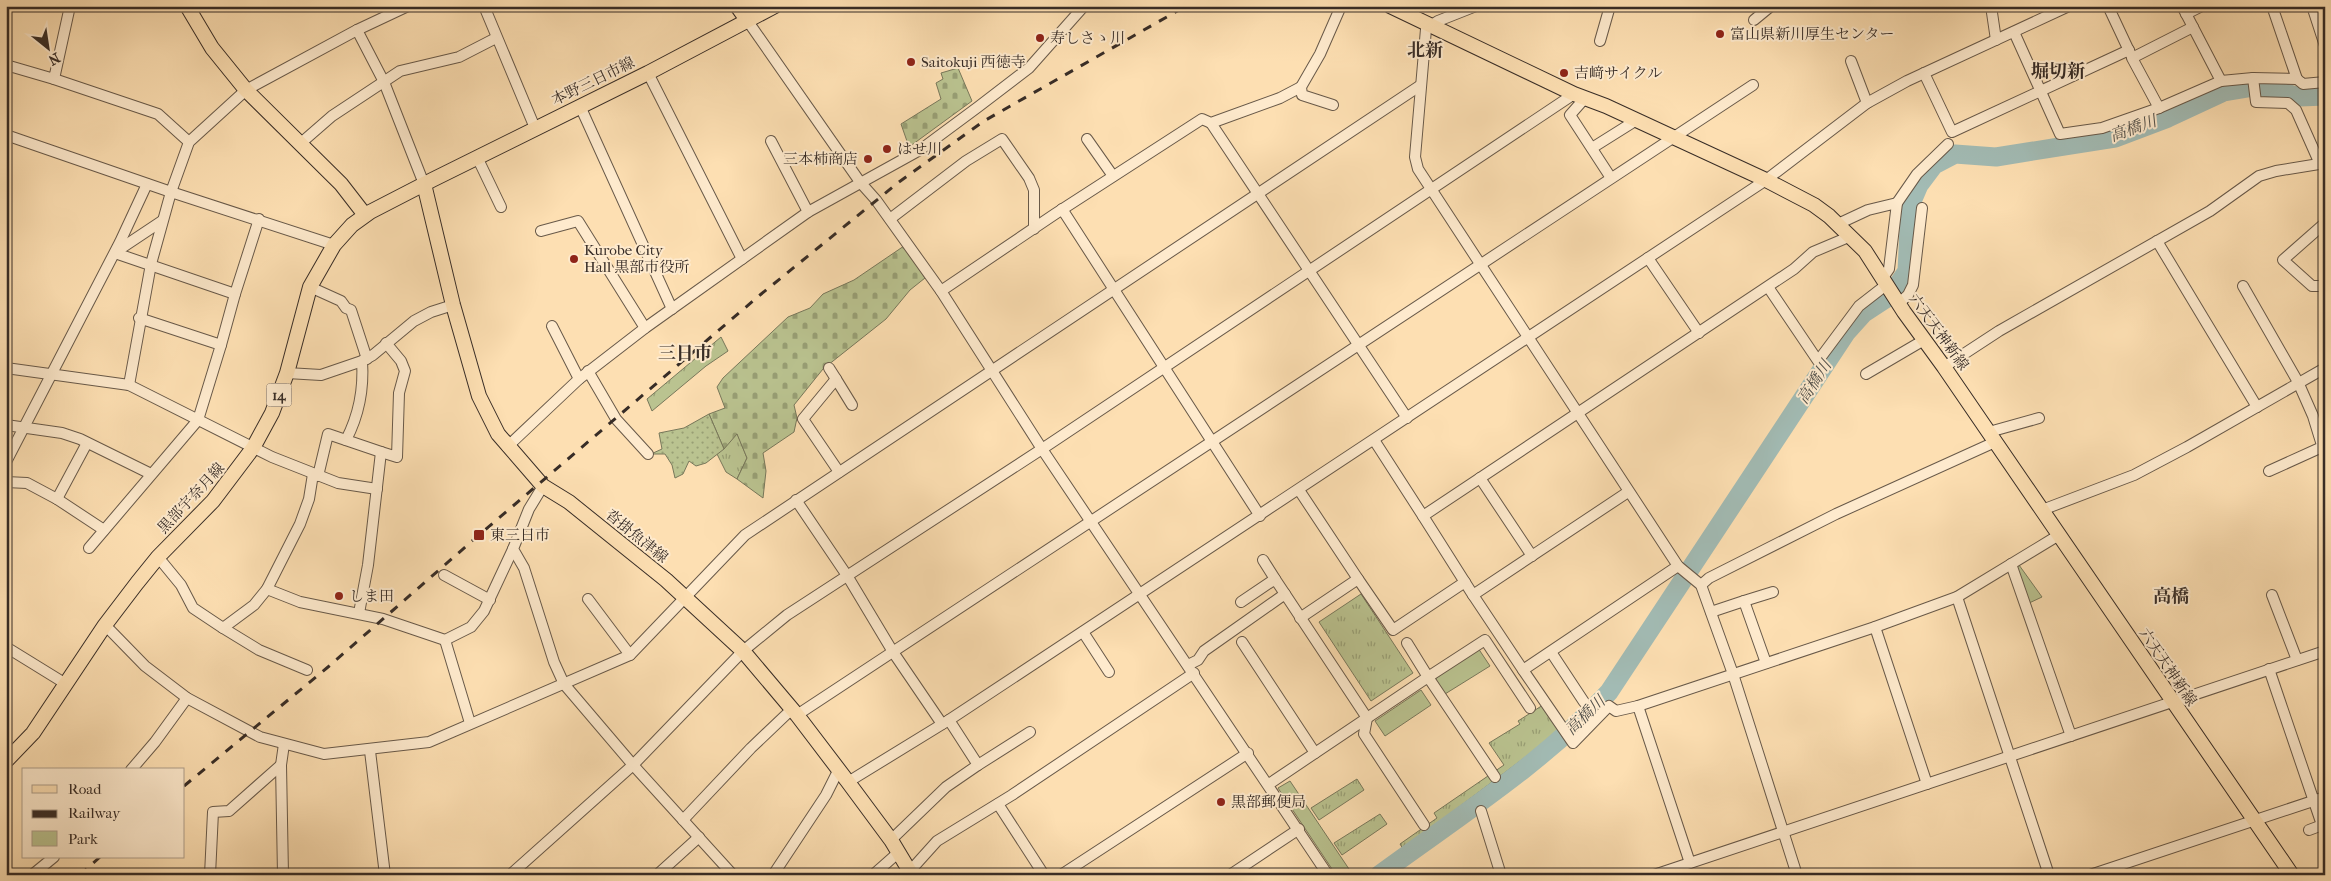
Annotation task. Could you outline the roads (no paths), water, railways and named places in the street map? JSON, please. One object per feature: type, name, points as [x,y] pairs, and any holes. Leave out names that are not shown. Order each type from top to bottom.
[{"type":"main road","points":[[187,6],[212,48],[246,90],[342,184],[365,215]]},
{"type":"main road","points":[[738,6],[747,20]]},
{"type":"main road","name":"本野三日市線","points":[[424,184],[648,73],[775,6]]},
{"type":"main road","name":"六天天神新線","points":[[1390,6],[1428,26],[1448,33],[1579,96],[1766,180],[1814,205],[1851,236],[1865,251],[1897,302],[1944,367],[2292,875]]},
{"type":"main road","name":"黒部宇奈月線","points":[[6,761],[33,733],[105,625],[158,557],[214,502],[253,448],[272,413],[287,373],[310,287],[334,245],[352,225],[365,215],[424,184]]},
{"type":"main road","name":"沓掛魚津線","points":[[424,184],[453,305],[479,396],[491,424],[507,447],[543,486],[569,502],[686,598],[743,651],[795,712],[848,782],[891,840],[911,873]]},
{"type":"street","points":[[54,79],[70,6]]},
{"type":"street","points":[[129,385],[139,318],[151,264],[171,192],[189,142],[246,90],[397,9],[408,6]]},
{"type":"street","points":[[484,6],[535,128]]},
{"type":"street","points":[[507,447],[588,371],[645,328],[808,212],[920,150],[1029,68],[1084,6]]},
{"type":"street","points":[[1211,123],[1280,98],[1301,87],[1320,54],[1341,6]]},
{"type":"street","points":[[1476,6],[1428,26],[1426,29],[1415,157],[1418,169],[1678,566],[1701,585],[1797,875]]},
{"type":"street","points":[[1600,41],[1610,6]]},
{"type":"street","points":[[1754,20],[1771,6]]},
{"type":"street","points":[[1991,6],[1996,40]]},
{"type":"street","points":[[848,782],[946,722],[1528,339],[1766,180],[1867,102],[1924,73],[2069,6]]},
{"type":"street","points":[[2108,6],[2130,54],[2159,108]]},
{"type":"street","points":[[2202,6],[2184,10],[2221,81]]},
{"type":"street","points":[[2272,6],[2297,79],[2303,84],[2325,82]]},
{"type":"street","points":[[2312,6],[2325,46]]},
{"type":"street","points":[[747,20],[860,182],[890,219],[941,291],[1042,449],[1092,520],[1328,875]]},
{"type":"street","points":[[1924,73],[1952,132],[2040,91],[2193,27]]},
{"type":"street","points":[[357,30],[384,82],[424,184]]},
{"type":"street","points":[[2014,32],[2060,134],[2102,128],[2159,108],[2221,81],[2254,78],[2297,79]]},
{"type":"street","points":[[301,143],[332,116],[400,71],[458,57],[496,38]]},
{"type":"street","points":[[1851,61],[1867,102]]},
{"type":"street","points":[[6,65],[158,114],[189,142]]},
{"type":"street","points":[[648,73],[742,259]]},
{"type":"street","points":[[1944,367],[2000,331],[2210,211],[2259,176],[2276,170],[2323,163],[2296,110],[2288,103],[2256,102],[2254,78]]},
{"type":"street","points":[[105,625],[145,666],[187,698],[260,737],[324,754],[370,751],[429,742],[630,654],[686,598],[744,535],[991,369],[1421,85]]},
{"type":"street","points":[[683,820],[751,748],[795,712],[893,652],[1753,85]]},
{"type":"street","points":[[1301,87],[1302,96],[1332,105]]},
{"type":"street","points":[[1579,96],[1570,115],[1611,178]]},
{"type":"street","points":[[510,875],[633,765],[743,651],[787,615],[848,577],[1164,366],[1579,96]]},
{"type":"street","points":[[580,106],[672,309]]},
{"type":"street","points":[[941,291],[1202,119],[1211,123],[1407,418]]},
{"type":"street","points":[[1592,148],[1635,121]]},
{"type":"street","points":[[6,135],[147,184],[334,245]]},
{"type":"street","points":[[890,219],[966,161],[1002,139],[1029,178],[1034,190],[1034,229]]},
{"type":"street","points":[[1086,139],[1113,176]]},
{"type":"street","points":[[771,141],[808,212]]},
{"type":"street","points":[[1768,287],[1818,361],[1859,306],[1884,282],[1889,269],[1897,203],[1917,174],[1948,144]]},
{"type":"street","points":[[477,157],[501,207]]},
{"type":"street","points":[[6,462],[115,253],[147,184]]},
{"type":"street","points":[[1838,224],[1868,210],[1897,203]]},
{"type":"street","points":[[1897,302],[1908,295],[1913,285],[1922,208]]},
{"type":"street","points":[[1062,210],[1260,516]]},
{"type":"street","points":[[89,548],[198,420],[221,345],[234,294],[259,219]]},
{"type":"street","points":[[115,253],[162,221]]},
{"type":"street","points":[[541,231],[578,221],[645,328]]},
{"type":"street","points":[[2325,223],[2283,260],[2312,286],[2325,286]]},
{"type":"street","points":[[1423,516],[1768,287],[1794,269],[1813,252],[1851,236]]},
{"type":"street","points":[[2157,241],[2257,407]]},
{"type":"street","points":[[115,253],[234,294]]},
{"type":"street","points":[[1648,258],[1699,333]]},
{"type":"street","points":[[2243,286],[2298,382],[2313,416],[2324,451],[2268,471]]},
{"type":"street","points":[[310,287],[341,301],[346,308],[351,310],[365,360],[363,384],[354,423],[346,440]]},
{"type":"street","points":[[287,373],[321,375],[365,360],[414,321],[431,312],[453,305]]},
{"type":"street","points":[[139,318],[221,345]]},
{"type":"street","points":[[552,326],[579,379]]},
{"type":"street","points":[[1866,374],[1924,340]]},
{"type":"street","points":[[223,628],[254,605],[266,589],[300,524],[310,500],[328,434],[397,457],[399,393],[405,371],[401,361],[386,343]]},
{"type":"street","points":[[6,368],[129,385],[253,448],[316,475],[338,483],[377,489]]},
{"type":"street","points":[[829,368],[852,405]]},
{"type":"street","points":[[2042,510],[2134,474],[2187,447],[2325,368]]},
{"type":"street","points":[[588,371],[616,419],[648,454]]},
{"type":"street","points":[[836,379],[803,419],[839,472]]},
{"type":"street","points":[[1701,585],[1709,578],[1836,514],[1992,437],[2039,418]]},
{"type":"street","points":[[6,424],[62,433],[151,474]]},
{"type":"street","points":[[1374,440],[1473,595],[1573,744],[1609,706],[1616,711],[1638,706],[1875,627],[1957,597],[2058,535]]},
{"type":"street","points":[[57,498],[87,443]]},
{"type":"street","points":[[360,613],[368,565],[381,452]]},
{"type":"street","points":[[1480,478],[1532,556]]},
{"type":"street","points":[[6,482],[27,483],[57,498],[104,530]]},
{"type":"street","points":[[266,589],[300,602],[360,613],[445,640],[471,627],[484,611],[513,549],[529,509],[543,486]]},
{"type":"street","points":[[1299,490],[1393,630],[1465,582]]},
{"type":"street","points":[[1473,595],[1628,492]]},
{"type":"street","points":[[796,500],[848,577],[893,652],[978,765]]},
{"type":"street","points":[[513,549],[524,568],[554,662],[564,684],[633,765],[733,875]]},
{"type":"street","points":[[158,557],[181,585],[194,608],[259,650],[307,670]]},
{"type":"street","points":[[1263,560],[1367,718],[1364,734],[1424,825]]},
{"type":"street","points":[[2011,564],[2071,736]]},
{"type":"street","points":[[1523,670],[1678,566]]},
{"type":"street","points":[[444,575],[490,600]]},
{"type":"street","points":[[1241,602],[1275,579]]},
{"type":"street","points":[[1300,618],[1358,579]]},
{"type":"street","points":[[1711,612],[1773,592]]},
{"type":"street","points":[[911,873],[937,841],[998,804],[1191,669],[1204,651],[1285,594]]},
{"type":"street","points":[[2272,596],[2297,660]]},
{"type":"street","points":[[1957,597],[2049,875]]},
{"type":"street","points":[[588,599],[630,654]]},
{"type":"street","points":[[1744,601],[1766,663]]},
{"type":"street","points":[[1875,627],[1928,784]]},
{"type":"street","points":[[1083,632],[1110,672]]},
{"type":"street","points":[[445,640],[470,723]]},
{"type":"street","points":[[1269,784],[1485,640],[1530,708]]},
{"type":"street","points":[[1242,642],[1315,753]]},
{"type":"street","points":[[1406,643],[1495,777]]},
{"type":"street","points":[[6,648],[66,684]]},
{"type":"street","points":[[1660,874],[2325,651]]},
{"type":"street","points":[[1551,652],[1584,702]]},
{"type":"street","points":[[2270,669],[2314,801],[2324,825],[2309,830]]},
{"type":"street","points":[[133,768],[156,742],[187,698]]},
{"type":"street","points":[[1638,706],[1690,863]]},
{"type":"street","points":[[891,840],[946,787],[1030,732]]},
{"type":"street","points":[[283,875],[281,764],[284,744]]},
{"type":"street","points":[[370,751],[385,875]]},
{"type":"street","points":[[1061,875],[1248,753]]},
{"type":"street","points":[[210,875],[213,812],[229,811],[281,764]]},
{"type":"street","points":[[773,875],[826,795],[838,771]]},
{"type":"street","points":[[2090,875],[2325,798]]},
{"type":"street","points":[[998,804],[1044,875]]},
{"type":"street","points":[[1480,811],[1502,875]]},
{"type":"street","points":[[1230,875],[1299,829]]},
{"type":"street","points":[[657,875],[699,837]]},
{"type":"street","points":[[873,875],[899,852]]},
{"type":"street","points":[[32,875],[53,858]]},
{"type":"waterway","name":"高橋川","points":[[1379,875],[1528,766],[1583,718],[1609,692],[1846,333],[1864,313],[1890,296],[1907,271],[1910,206],[1919,185],[1934,165],[1955,154],[1996,157],[2115,138],[2168,118],[2224,92],[2260,86],[2300,97],[2325,96]]},
{"type":"railway","points":[[185,785],[328,667],[760,295],[899,182],[984,121],[1186,6]]},
{"type":"railway","points":[[80,875],[99,858]]},
{"type":"place","name":"富山県新川厚生センター","points":[[1720,34]]},
{"type":"place","name":"寿しさゝ川","points":[[1040,38]]},
{"type":"place","name":"Saitokuji 西徳寺","points":[[911,62]]},
{"type":"place","name":"吉﨑サイクル","points":[[1564,73]]},
{"type":"place","name":"はせ川","points":[[887,149]]},
{"type":"place","name":"三本柿商店","points":[[868,159]]},
{"type":"place","name":"Kurobe City Hall 黒部市役所","points":[[574,259]]},
{"type":"place","name":"東三日市","points":[[479,535]]},
{"type":"place","name":"しま田","points":[[339,596]]},
{"type":"place","name":"黒部郵便局","points":[[1221,802]]},
{"type":"district","name":"北新","points":[[1425,50]]},
{"type":"district","name":"堀切新","points":[[2058,71]]},
{"type":"district","name":"三日市","points":[[685,353]]},
{"type":"district","name":"高橋","points":[[2171,596]]}]
